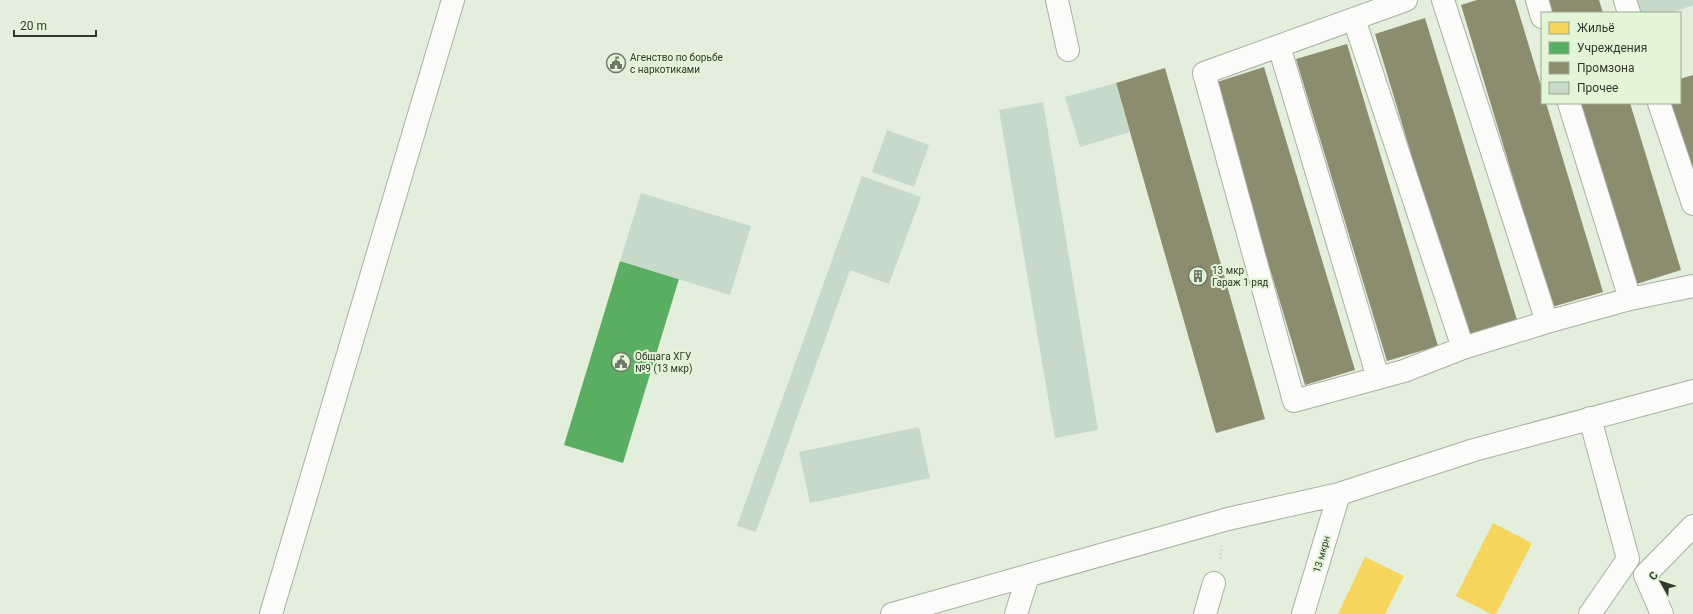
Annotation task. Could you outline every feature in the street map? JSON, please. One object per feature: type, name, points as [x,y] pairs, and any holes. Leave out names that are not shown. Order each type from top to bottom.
[{"type":"main road","points":[[271,614],[453,0]]},
{"type":"main road","points":[[1057,0],[1068,50]]},
{"type":"main road","points":[[1406,0],[1204,73],[1294,401],[1404,371],[1463,348],[1547,322],[1630,299],[1693,286]]},
{"type":"main road","points":[[1443,0],[1547,322]]},
{"type":"main road","points":[[1537,0],[1541,14]]},
{"type":"main road","points":[[1625,0],[1629,12]]},
{"type":"main road","points":[[1354,19],[1463,348]]},
{"type":"main road","points":[[1279,46],[1378,378]]},
{"type":"main road","points":[[1569,104],[1630,299]]},
{"type":"main road","points":[[1659,104],[1693,204]]},
{"type":"main road","points":[[892,614],[1228,519],[1339,494],[1474,450],[1590,418],[1693,392]]},
{"type":"main road","points":[[1590,418],[1628,559],[1590,614]]},
{"type":"main road","name":"13 мкрн","points":[[1304,614],[1339,494]]},
{"type":"main road","points":[[1662,614],[1645,575],[1693,526]]},
{"type":"main road","points":[[1016,614],[1028,576]]},
{"type":"main road","points":[[1205,614],[1214,582]]},
{"type":"path","points":[[1214,582],[1228,519]]},
{"type":"building: Жильё","points":[[1493,523],[1532,543],[1496,614],[1491,614],[1456,596]]},
{"type":"building: Жильё","points":[[1365,557],[1404,576],[1385,614],[1338,614]]},
{"type":"building: Учреждения","name":"Общага ХГУ №9 (13 мкр)","points":[[620,261],[679,279],[623,463],[564,445]]},
{"type":"building: Промзона","points":[[1477,0],[1515,0],[1541,86],[1541,104],[1546,104],[1603,292],[1552,307],[1461,5]]},
{"type":"building: Промзона","points":[[1546,0],[1599,0],[1603,12],[1548,12]]},
{"type":"building: Промзона","points":[[1425,18],[1517,320],[1466,336],[1375,34]]},
{"type":"building: Промзона","points":[[1347,44],[1438,346],[1387,361],[1296,59]]},
{"type":"building: Промзона","points":[[1264,67],[1355,370],[1305,385],[1214,83]]},
{"type":"building: Промзона","name":"13 мкр Гараж 1 ряд","points":[[1165,68],[1265,419],[1216,433],[1116,83]]},
{"type":"building: Промзона","points":[[1693,75],[1693,173],[1669,104],[1681,104],[1681,79]]},
{"type":"building: Промзона","points":[[1575,104],[1630,104],[1681,270],[1630,286]]},
{"type":"building: Прочее","points":[[1636,0],[1693,0],[1693,5],[1674,12],[1640,12]]},
{"type":"building: Прочее","points":[[1116,83],[1130,132],[1080,147],[1065,97]]},
{"type":"building: Прочее","points":[[1043,102],[1098,430],[1055,438],[999,110]]},
{"type":"building: Прочее","points":[[887,130],[929,145],[914,187],[872,172]]},
{"type":"building: Прочее","points":[[862,176],[921,197],[889,284],[850,270],[756,532],[737,526]]},
{"type":"building: Прочее","points":[[641,193],[751,226],[730,295],[620,261]]},
{"type":"building: Прочее","points":[[919,427],[930,478],[810,503],[799,452]]},
{"type":"place","name":"Агенство по борьбе с наркотиками","points":[[616,63]]},
{"type":"place","name":"13 мкр Гараж 1 ряд","points":[[1198,276]]},
{"type":"place","name":"Общага ХГУ №9 (13 мкр)","points":[[621,362]]}]
